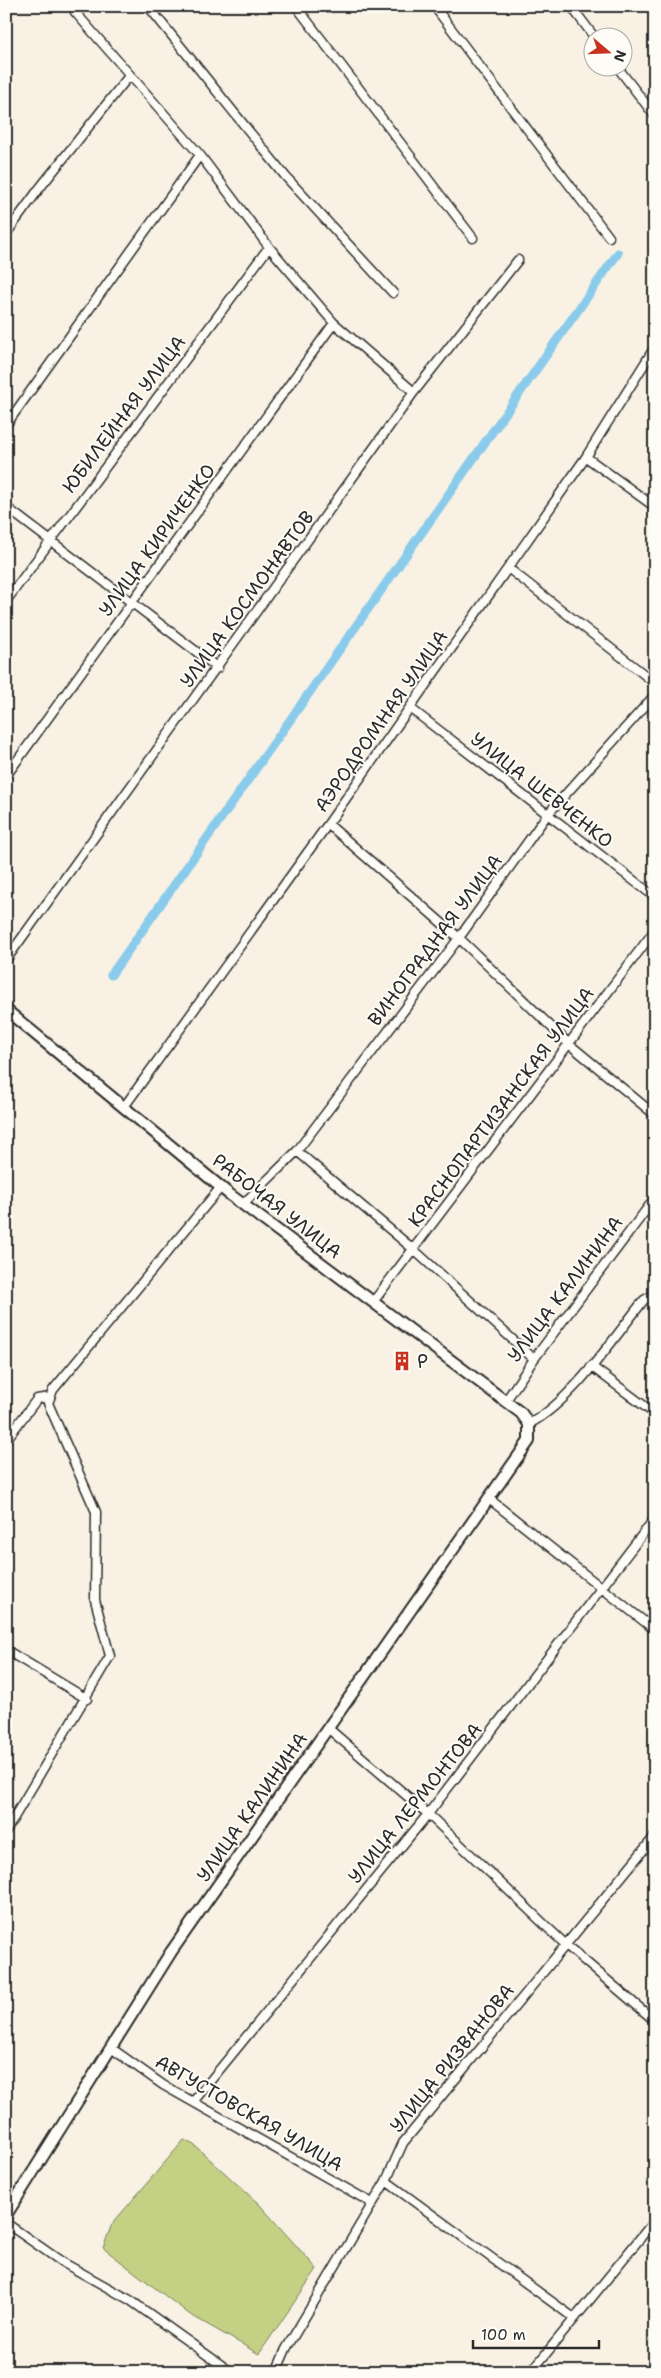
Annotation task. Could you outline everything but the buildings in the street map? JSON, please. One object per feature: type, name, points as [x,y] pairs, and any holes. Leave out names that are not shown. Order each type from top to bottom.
[{"type":"street","points":[[73,6],[75,12],[129,76],[200,155],[269,247],[334,324],[414,392]]},
{"type":"street","points":[[148,6],[286,177],[393,293]]},
{"type":"street","points":[[296,6],[473,238]]},
{"type":"street","points":[[434,6],[609,237]]},
{"type":"street","points":[[571,6],[587,28]]},
{"type":"street","points":[[6,234],[39,189],[129,76]]},
{"type":"street","points":[[626,78],[655,116]]},
{"type":"street","points":[[6,425],[200,155]]},
{"type":"street","name":"ЮБИЛЕЙНАЯ УЛИЦА","points":[[6,602],[269,247]]},
{"type":"street","name":"УЛИЦА КОСМОНАВТОВ","points":[[6,960],[218,668],[414,392],[518,260]]},
{"type":"street","name":"УЛИЦА КИРИЧЕНКО","points":[[6,776],[334,324]]},
{"type":"street","name":"АЭРОДРОМНАЯ УЛИЦА","points":[[124,1107],[328,824],[586,457],[654,350]]},
{"type":"street","points":[[586,457],[655,507]]},
{"type":"street","points":[[6,507],[218,668]]},
{"type":"street","points":[[508,568],[655,683]]},
{"type":"street","name":"ВИНОГРАДНАЯ УЛИЦА","points":[[243,1204],[297,1151],[459,938],[547,815],[655,695]]},
{"type":"street","name":"УЛИЦА ШЕВЧЕНКО","points":[[410,708],[655,897]]},
{"type":"street","points":[[328,824],[459,938],[569,1044],[655,1115]]},
{"type":"street","name":"КРАСНОПАРТИЗАНСКАЯ УЛИЦА","points":[[373,1302],[655,930]]},
{"type":"street","name":"РАБОЧАЯ УЛИЦА","points":[[6,1010],[221,1187],[504,1402],[522,1413],[529,1424]]},
{"type":"street","points":[[297,1151],[413,1249],[534,1359]]},
{"type":"street","points":[[6,1831],[110,1656],[95,1600],[96,1512],[48,1403],[52,1394],[221,1187]]},
{"type":"street","name":"УЛИЦА КАЛИНИНА","points":[[504,1402],[655,1198]]},
{"type":"street","points":[[529,1424],[547,1414],[591,1366],[644,1300],[655,1294]]},
{"type":"street","points":[[591,1366],[655,1414]]},
{"type":"street","points":[[6,1440],[37,1399],[52,1394]]},
{"type":"street","name":"УЛИЦА КАЛИНИНА","points":[[6,2215],[172,1952],[529,1441],[529,1424]]},
{"type":"street","points":[[488,1498],[655,1630]]},
{"type":"street","name":"УЛИЦА ЛЕРМОНТОВА","points":[[193,2102],[428,1814],[655,1518]]},
{"type":"street","points":[[6,1650],[86,1699]]},
{"type":"street","points":[[329,1728],[428,1814],[566,1944],[655,2021]]},
{"type":"street","name":"УЛИЦА РИЗВАНОВА","points":[[276,2372],[286,2349],[386,2181],[403,2143],[655,1836]]},
{"type":"street","name":"АВГУСТОВСКАЯ УЛИЦА","points":[[111,2048],[164,2086],[372,2203]]},
{"type":"street","points":[[386,2181],[574,2318]]},
{"type":"street","points":[[531,2372],[655,2220]]},
{"type":"street","points":[[6,2224],[62,2262],[130,2300],[231,2372]]},
{"type":"green space","points":[[184,2140],[194,2145],[259,2204],[317,2269],[259,2354],[189,2314],[103,2248],[112,2224]]},
{"type":"waterway","points":[[111,975],[618,253]]},
{"type":"place","name":"Р","points":[[402,1361]]}]
